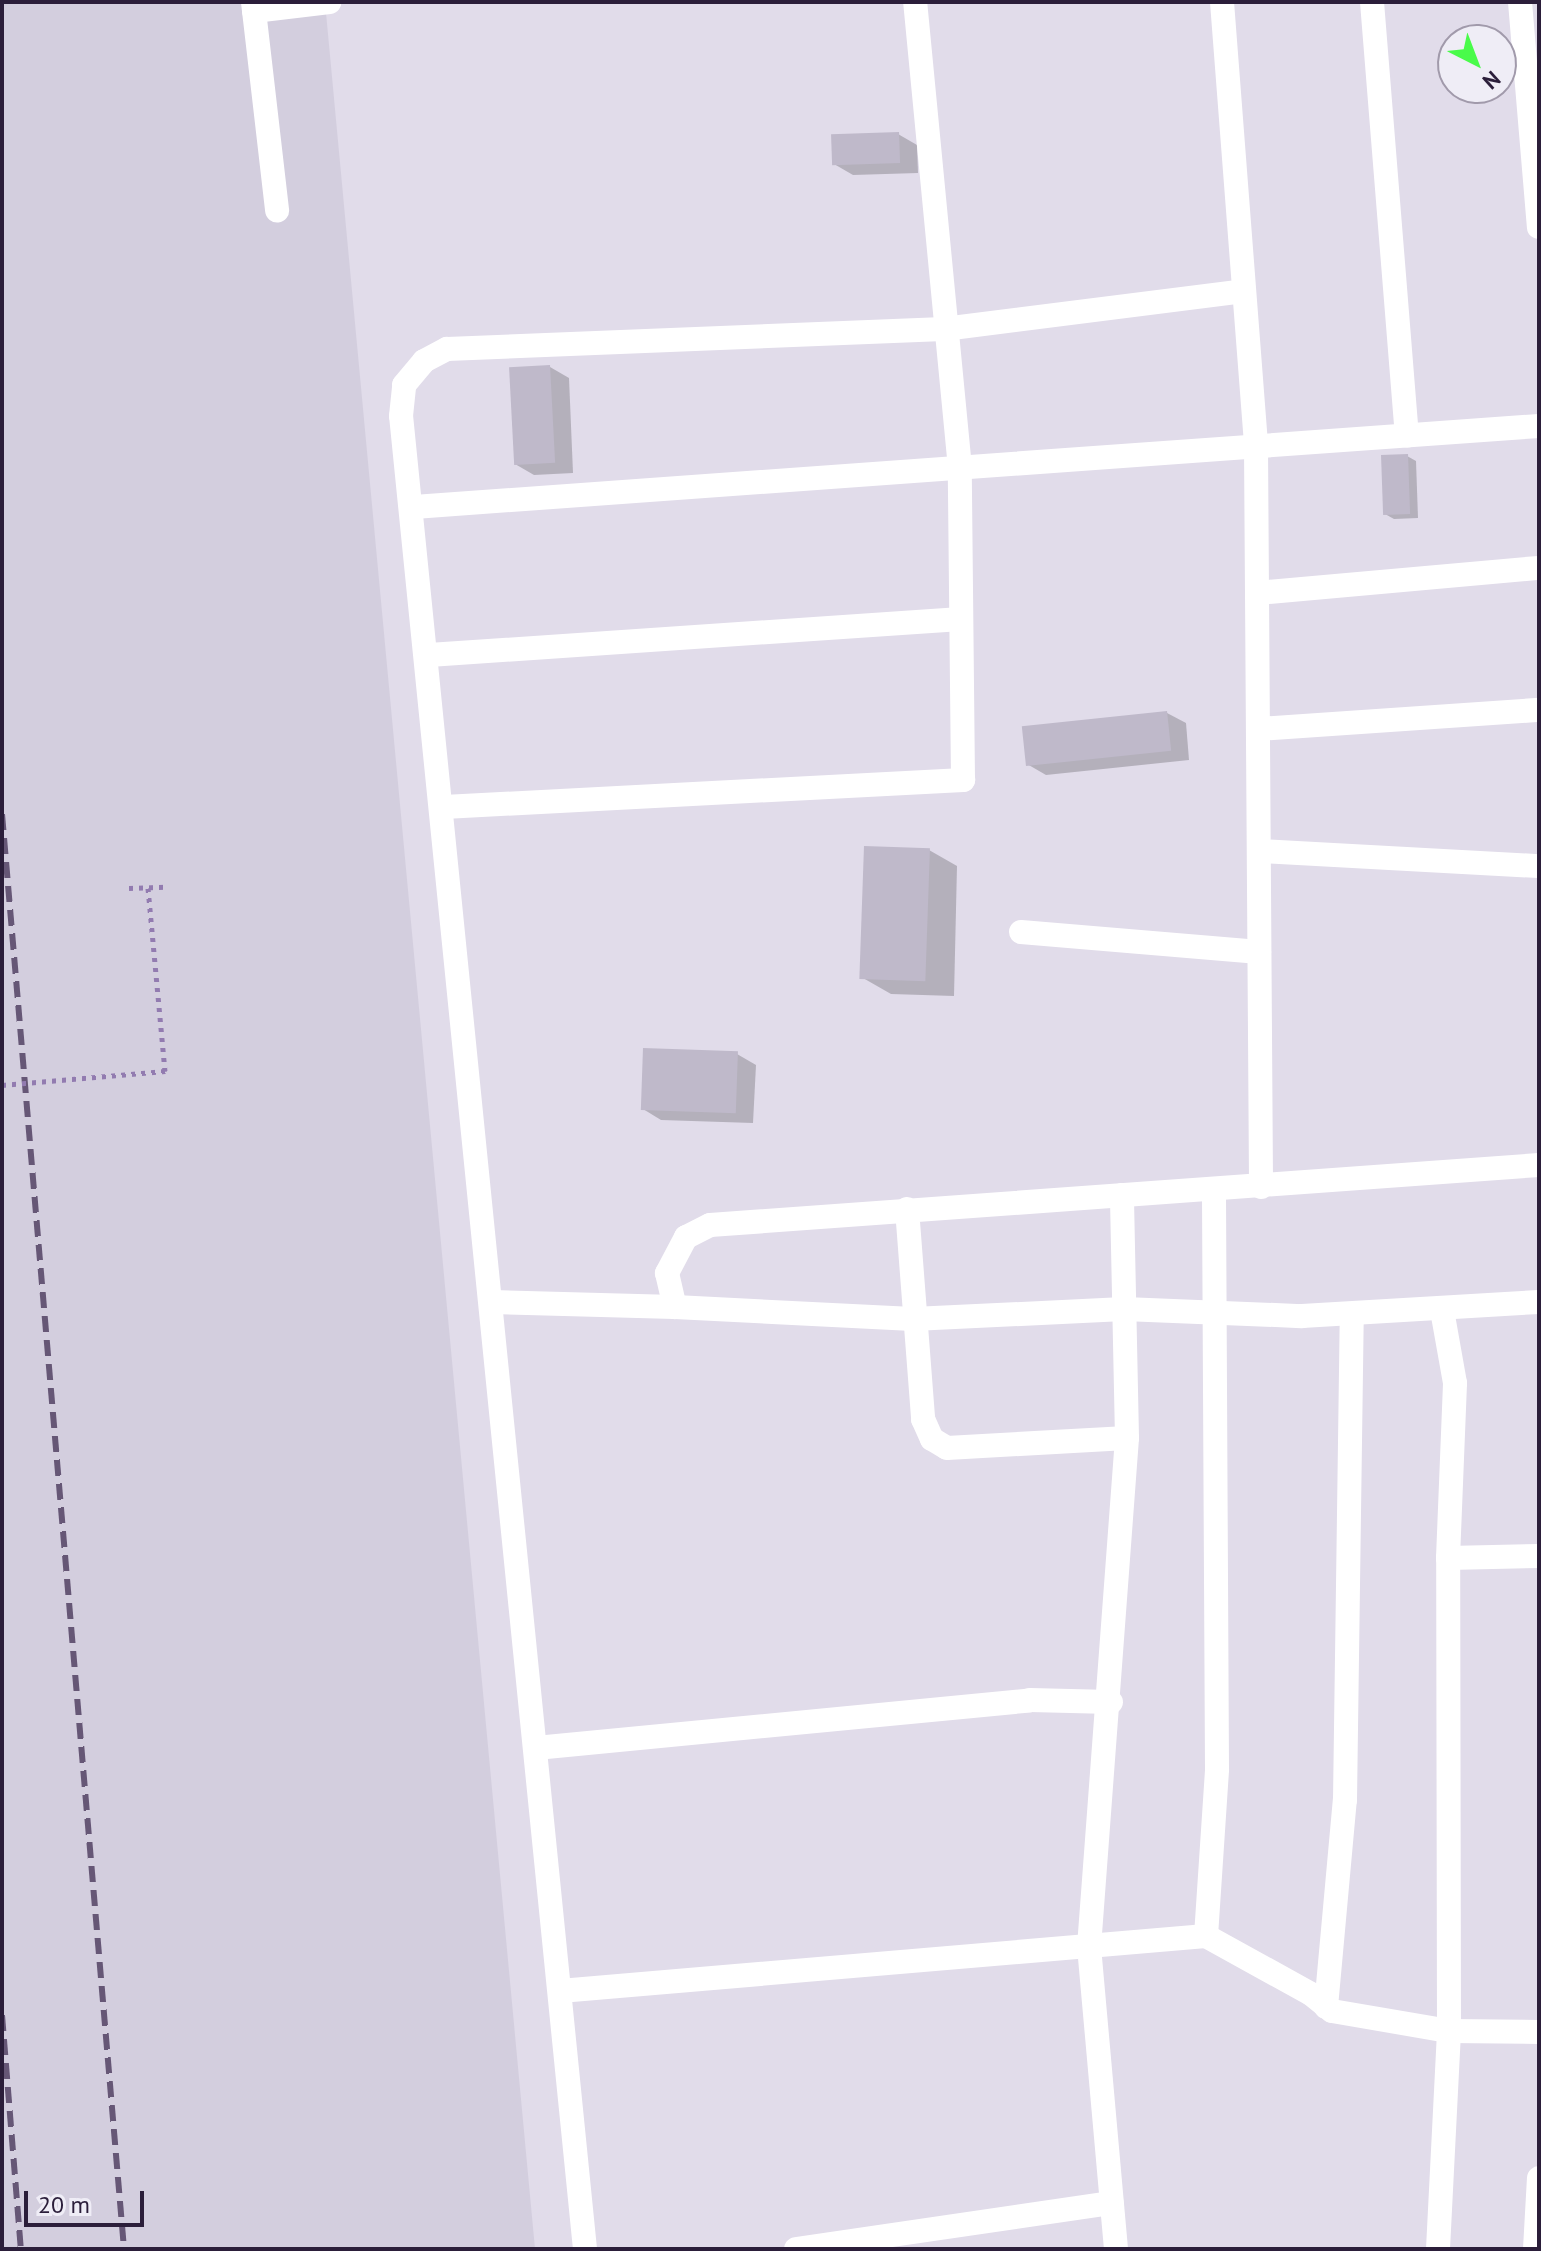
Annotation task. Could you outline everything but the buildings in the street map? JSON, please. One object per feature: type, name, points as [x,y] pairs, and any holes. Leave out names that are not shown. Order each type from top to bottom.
[{"type":"street","points":[[277,211],[253,7],[329,2]]},
{"type":"street","points":[[444,807],[963,780],[960,468],[944,329],[915,2]]},
{"type":"street","points":[[1222,2],[1256,447],[1261,1187]]},
{"type":"street","points":[[1372,2],[1407,436]]},
{"type":"street","points":[[1520,2],[1539,227]]},
{"type":"street","points":[[585,2249],[429,655],[401,416],[404,385],[424,361],[447,349],[944,329],[1244,291]]},
{"type":"street","points":[[414,507],[1539,426]]},
{"type":"street","points":[[1257,593],[1539,568]]},
{"type":"street","points":[[429,655],[961,619]]},
{"type":"street","points":[[1258,729],[1539,710]]},
{"type":"street","points":[[1259,851],[1539,866]]},
{"type":"street","points":[[1021,932],[1259,952]]},
{"type":"street","points":[[675,1307],[667,1273],[686,1237],[710,1225],[1539,1165]]},
{"type":"street","points":[[1206,1936],[1217,1769],[1214,1190]]},
{"type":"street","points":[[1116,2249],[1089,1947],[1111,1702],[1127,1438],[1122,1195]]},
{"type":"street","points":[[907,1209],[923,1419],[932,1439],[947,1448],[1127,1438]]},
{"type":"street","points":[[492,1302],[913,1319],[1124,1309],[1215,1314],[1352,1314],[1539,1302]]},
{"type":"street","points":[[1438,2249],[1449,2031],[1448,1558],[1455,1383],[1442,1310]]},
{"type":"street","points":[[1326,2007],[1346,1785],[1352,1314]]},
{"type":"street","points":[[1448,1558],[1539,1556]]},
{"type":"street","points":[[536,1748],[1030,1700],[1111,1702]]},
{"type":"street","points":[[560,1991],[1206,1936],[1326,2007],[1449,2031],[1539,2032]]},
{"type":"street","points":[[1535,2249],[1539,2178]]},
{"type":"street","points":[[796,2249],[1112,2203]]},
{"type":"path","points":[[129,888],[166,887]]},
{"type":"path","points":[[2,1085],[165,1071],[148,888]]},
{"type":"shaded area","points":[[2,2],[325,2],[535,2249],[2,2249]]},
{"type":"railway","points":[[2,814],[124,2249]]},
{"type":"railway","points":[[2,2015],[21,2249]]}]
